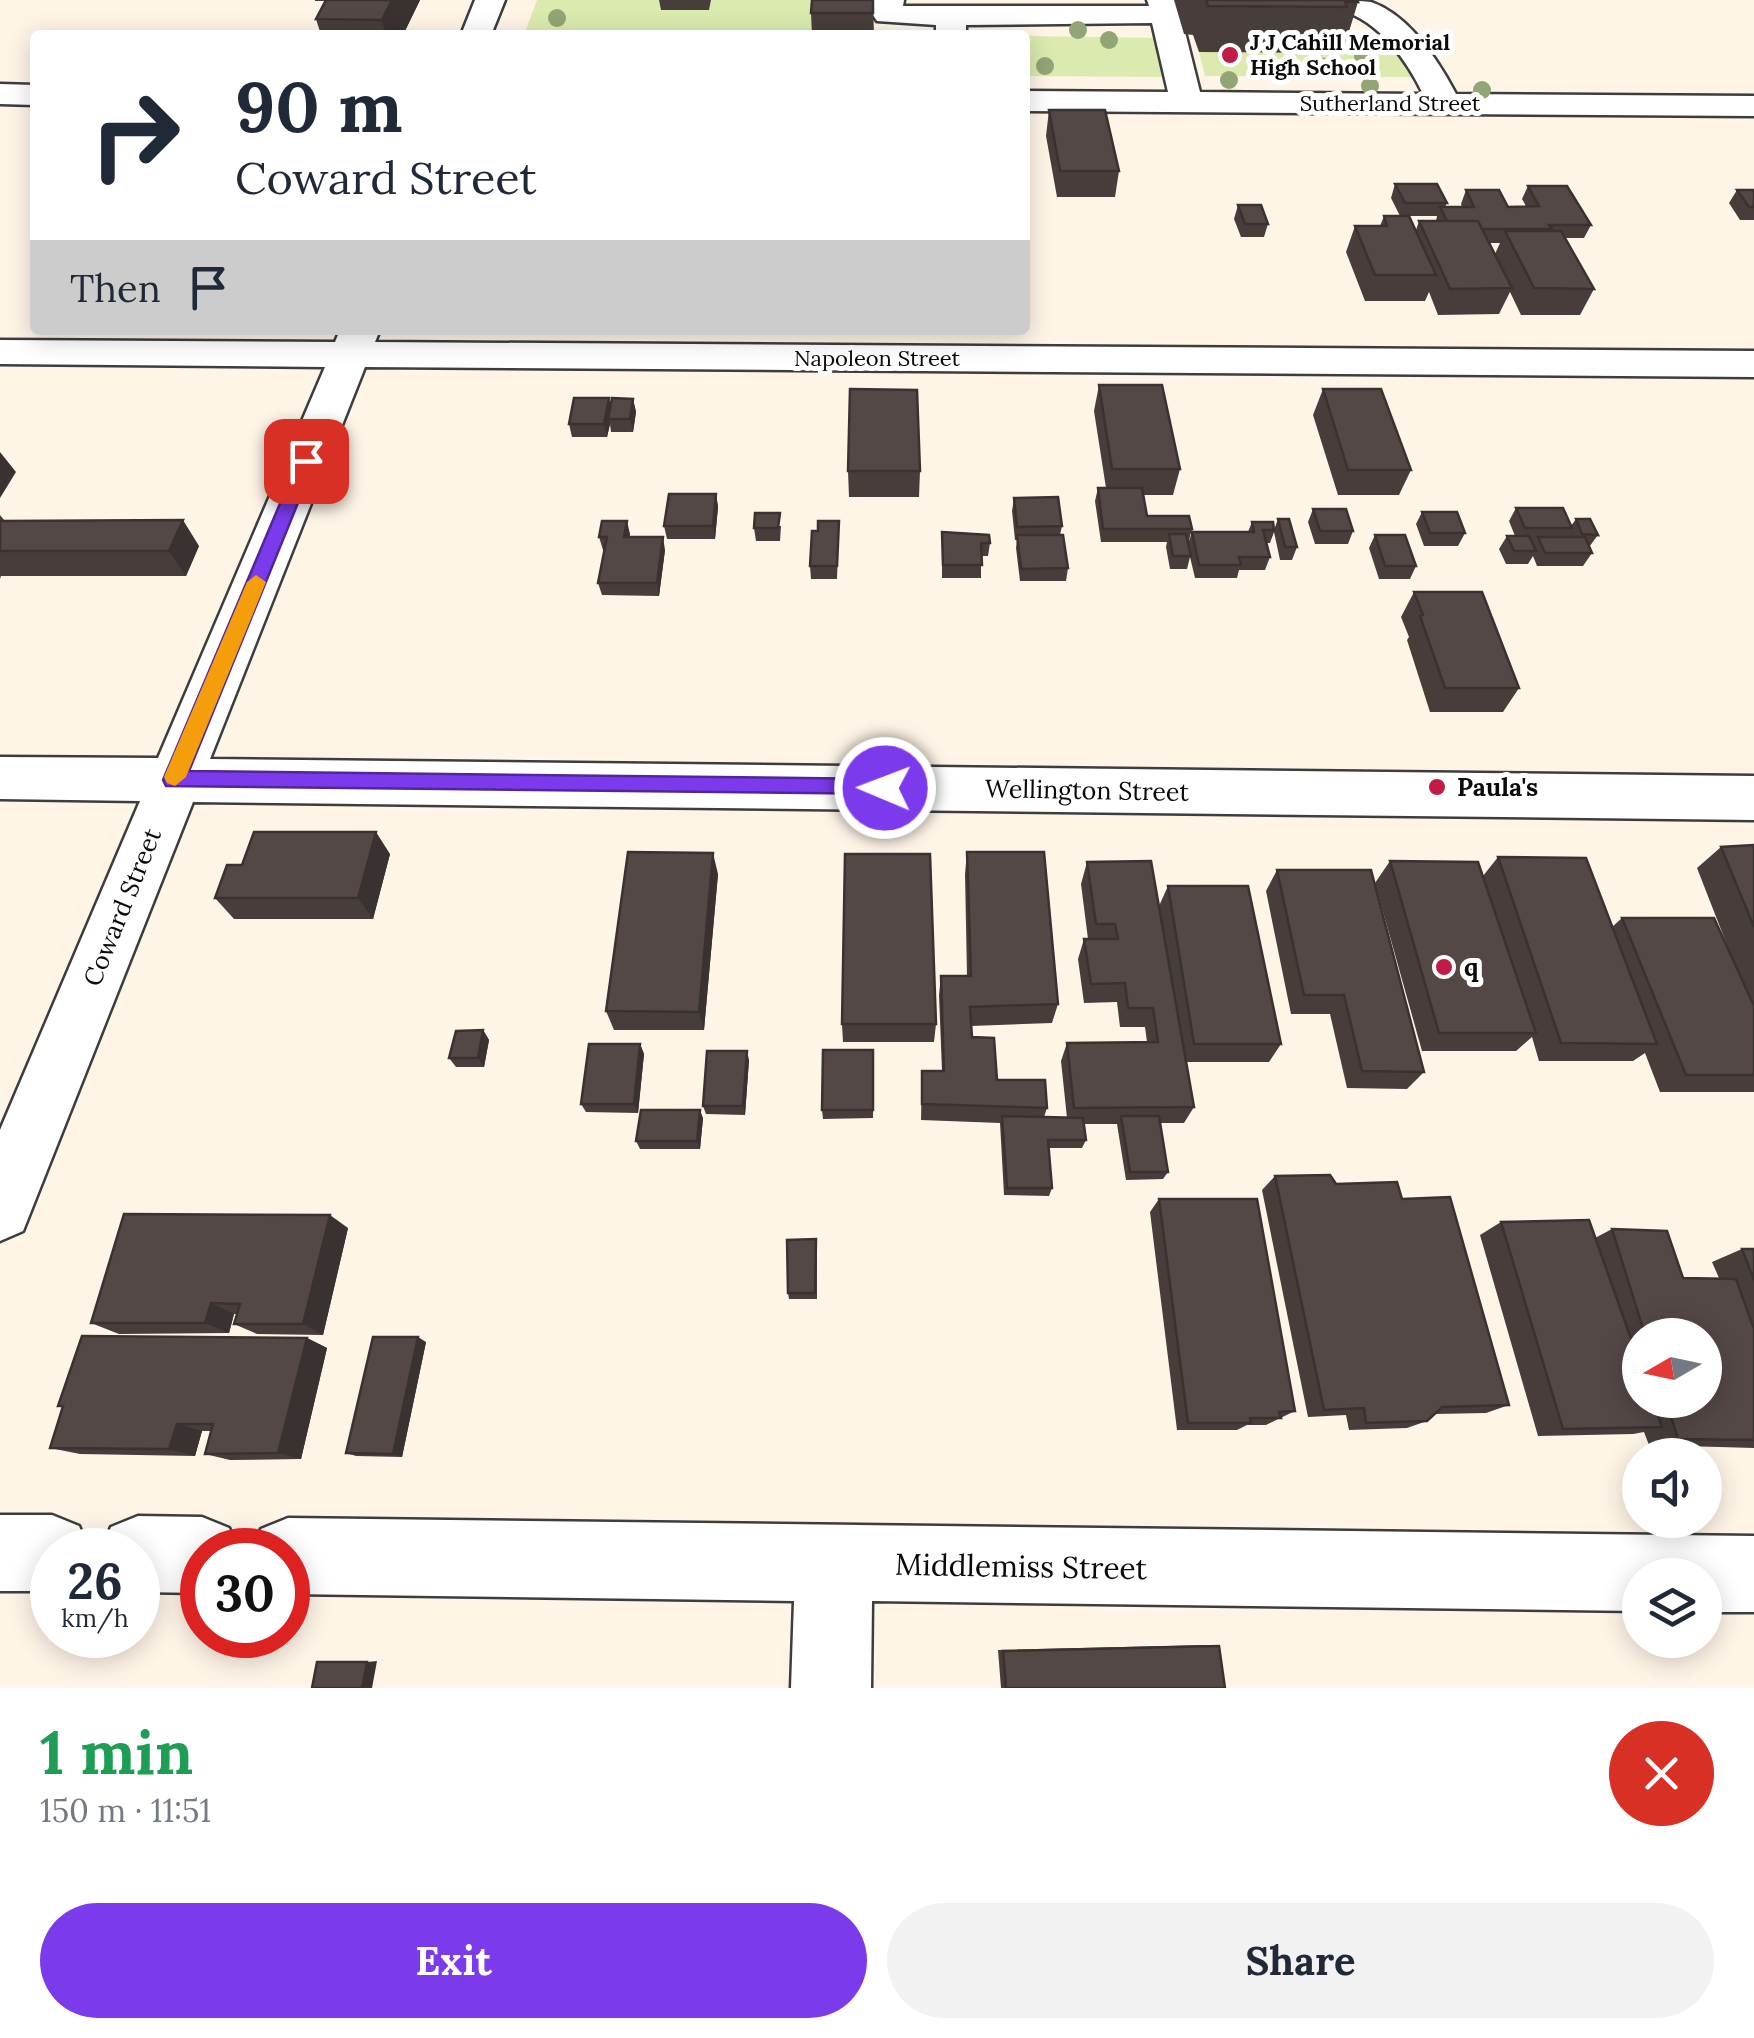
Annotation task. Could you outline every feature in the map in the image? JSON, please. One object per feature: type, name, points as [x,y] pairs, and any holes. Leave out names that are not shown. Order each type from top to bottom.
[{"type":"street","points":[[478,30],[490,0]]},
{"type":"street","points":[[889,0],[888,15],[951,26],[1156,8],[1186,102]]},
{"type":"street","points":[[1314,0],[1352,4],[1396,34],[1434,82],[1444,103]]},
{"type":"street","points":[[0,94],[30,95]]},
{"type":"street","name":"Sutherland Street","points":[[1030,101],[1754,106]]},
{"type":"street","name":"Napoleon Street","points":[[0,352],[356,342],[1754,364]]},
{"type":"street","name":"Coward Street","points":[[0,1208],[356,342]]},
{"type":"street","name":"Wellington Street","points":[[0,778],[1754,798]]},
{"type":"street","points":[[0,1553],[30,1553]]},
{"type":"street","name":"Middlemiss Street","points":[[310,1556],[1754,1574]]},
{"type":"street","points":[[831,1688],[834,1564]]},
{"type":"green space","points":[[537,0],[690,0],[709,10],[711,0],[815,0],[813,30],[526,30]]},
{"type":"green space","points":[[1030,36],[1165,38],[1168,77],[1030,76]]},
{"type":"green space","points":[[1331,48],[1399,53],[1416,77],[1205,76],[1199,52],[1333,53]]},
{"type":"building","points":[[326,0],[392,0],[382,20],[316,19]]},
{"type":"building","points":[[812,0],[873,0],[873,13],[811,13]]},
{"type":"building","points":[[1206,0],[1358,2],[1345,2],[1347,7],[1208,6]]},
{"type":"building","points":[[1049,110],[1105,110],[1119,171],[1060,171]]},
{"type":"building","points":[[1395,184],[1437,184],[1447,203],[1405,203]]},
{"type":"building","points":[[1528,186],[1567,186],[1591,225],[1482,229],[1478,221],[1447,221],[1440,207],[1474,207],[1466,190],[1499,190],[1508,207],[1539,206]]},
{"type":"building","points":[[1737,190],[1754,190],[1754,207],[1749,207]]},
{"type":"building","points":[[1238,205],[1261,205],[1268,224],[1245,224]]},
{"type":"building","points":[[1384,216],[1409,216],[1436,275],[1375,275],[1355,226],[1387,226]]},
{"type":"building","points":[[1419,221],[1478,221],[1512,288],[1450,289]]},
{"type":"building","points":[[1505,231],[1561,231],[1594,289],[1534,288]]},
{"type":"building","points":[[1099,385],[1162,385],[1180,469],[1112,469]]},
{"type":"building","points":[[850,389],[917,390],[920,471],[848,471]]},
{"type":"building","points":[[1323,389],[1381,389],[1411,470],[1348,470]]},
{"type":"building","points":[[574,398],[609,398],[604,424],[569,424]]},
{"type":"building","points":[[612,398],[633,399],[630,419],[608,419]]},
{"type":"building","points":[[1098,488],[1142,488],[1147,516],[1189,516],[1192,529],[1103,529]]},
{"type":"building","points":[[669,494],[716,494],[713,526],[664,526]]},
{"type":"building","points":[[1058,497],[1062,526],[1017,527],[1014,498]]},
{"type":"building","points":[[1516,508],[1563,508],[1572,528],[1525,528]]},
{"type":"building","points":[[1313,509],[1346,509],[1353,531],[1320,531]]},
{"type":"building","points":[[1422,512],[1457,512],[1465,533],[1430,533]]},
{"type":"building","points":[[755,513],[780,513],[778,528],[754,528]]},
{"type":"building","points":[[1278,519],[1289,519],[1297,547],[1285,547]]},
{"type":"building","points":[[1576,519],[1590,519],[1598,535],[1582,534]]},
{"type":"building","points":[[183,520],[169,551],[0,551],[0,521]]},
{"type":"building","points":[[602,521],[627,521],[624,537],[663,537],[657,583],[598,583],[607,537],[599,537]]},
{"type":"building","points":[[818,521],[839,521],[837,566],[810,566],[812,531],[818,531]]},
{"type":"building","points":[[1252,522],[1273,522],[1274,530],[1263,530],[1270,557],[1239,557],[1241,565],[1199,565],[1192,532],[1254,532]]},
{"type":"building","points":[[942,532],[989,535],[990,543],[981,543],[982,565],[943,565]]},
{"type":"building","points":[[1169,534],[1186,534],[1191,556],[1173,556]]},
{"type":"building","points":[[1017,535],[1063,535],[1068,568],[1021,569]]},
{"type":"building","points":[[1375,535],[1405,535],[1416,566],[1385,566]]},
{"type":"building","points":[[1507,536],[1529,536],[1536,551],[1514,551]]},
{"type":"building","points":[[1538,537],[1585,537],[1592,553],[1545,553]]},
{"type":"building","points":[[1414,592],[1482,592],[1519,688],[1445,688]]},
{"type":"building","points":[[254,832],[376,832],[358,898],[215,898],[227,865],[242,865]]},
{"type":"building","points":[[1754,845],[1754,927],[1721,847]]},
{"type":"building","points":[[628,852],[713,853],[699,1012],[606,1011]]},
{"type":"building","points":[[967,852],[1044,852],[1058,1004],[970,1007],[972,1037],[994,1038],[997,1080],[1045,1080],[1047,1108],[922,1104],[922,1071],[944,1071],[941,976],[971,976]]},
{"type":"building","points":[[845,854],[930,854],[936,1024],[842,1024]]},
{"type":"building","points":[[1498,857],[1586,858],[1657,1044],[1561,1043]]},
{"type":"building","points":[[1151,861],[1194,1107],[1074,1108],[1067,1043],[1158,1042],[1153,1008],[1128,1008],[1125,983],[1091,984],[1084,939],[1118,939],[1115,924],[1096,924],[1087,862]]},
{"type":"building","name":"q","points":[[1390,861],[1478,862],[1536,1033],[1439,1033]]},
{"type":"building","points":[[1277,870],[1371,870],[1424,1072],[1362,1071],[1344,995],[1304,995]]},
{"type":"building","points":[[1168,886],[1248,886],[1281,1044],[1194,1044]]},
{"type":"building","points":[[1622,918],[1714,918],[1754,1006],[1754,1075],[1686,1075]]},
{"type":"building","points":[[483,1030],[478,1058],[449,1058],[456,1031]]},
{"type":"building","points":[[589,1044],[640,1044],[634,1104],[581,1104]]},
{"type":"building","points":[[823,1050],[873,1050],[873,1110],[822,1110]]},
{"type":"building","points":[[707,1051],[747,1051],[743,1106],[703,1106]]},
{"type":"building","points":[[641,1110],[700,1110],[697,1141],[636,1141]]},
{"type":"building","points":[[1002,1116],[1083,1118],[1086,1140],[1048,1140],[1052,1188],[1007,1188]]},
{"type":"building","points":[[1121,1116],[1159,1116],[1168,1172],[1130,1172]]},
{"type":"building","points":[[1330,1175],[1336,1184],[1397,1182],[1402,1199],[1450,1197],[1509,1405],[1442,1407],[1427,1421],[1366,1423],[1364,1408],[1324,1410],[1275,1176]]},
{"type":"building","points":[[1159,1199],[1257,1199],[1295,1411],[1279,1412],[1281,1418],[1250,1418],[1251,1423],[1188,1423]]},
{"type":"building","points":[[124,1214],[330,1215],[303,1324],[234,1324],[240,1304],[211,1303],[205,1323],[91,1323]]},
{"type":"building","points":[[1589,1220],[1624,1318],[1622,1418],[1659,1418],[1662,1427],[1563,1429],[1501,1222]]},
{"type":"building","points":[[1612,1229],[1667,1231],[1683,1278],[1736,1279],[1754,1329],[1754,1440],[1678,1438],[1672,1418],[1722,1418],[1722,1318],[1640,1318]]},
{"type":"building","points":[[816,1239],[815,1293],[788,1293],[787,1240]]},
{"type":"building","points":[[1742,1249],[1754,1249],[1754,1280]]},
{"type":"building","points":[[82,1336],[307,1338],[278,1453],[205,1454],[213,1424],[177,1424],[169,1449],[50,1448],[63,1406],[58,1406]]},
{"type":"building","points":[[373,1337],[418,1337],[393,1454],[346,1453]]},
{"type":"building","points":[[1219,1646],[1225,1688],[1006,1688],[1003,1651]]},
{"type":"building","points":[[317,1662],[367,1662],[362,1688],[312,1688]]},
{"type":"slow traffic","points":[[175,777],[256,582]]},
{"type":"place","name":"J J Cahill Memorial High School","points":[[1230,55]]},
{"type":"place","name":"Paula's","points":[[1437,787]]},
{"type":"place","name":"q","points":[[1444,967]]},
{"type":"route","points":[[306,461],[174,780],[885,788]]}]
